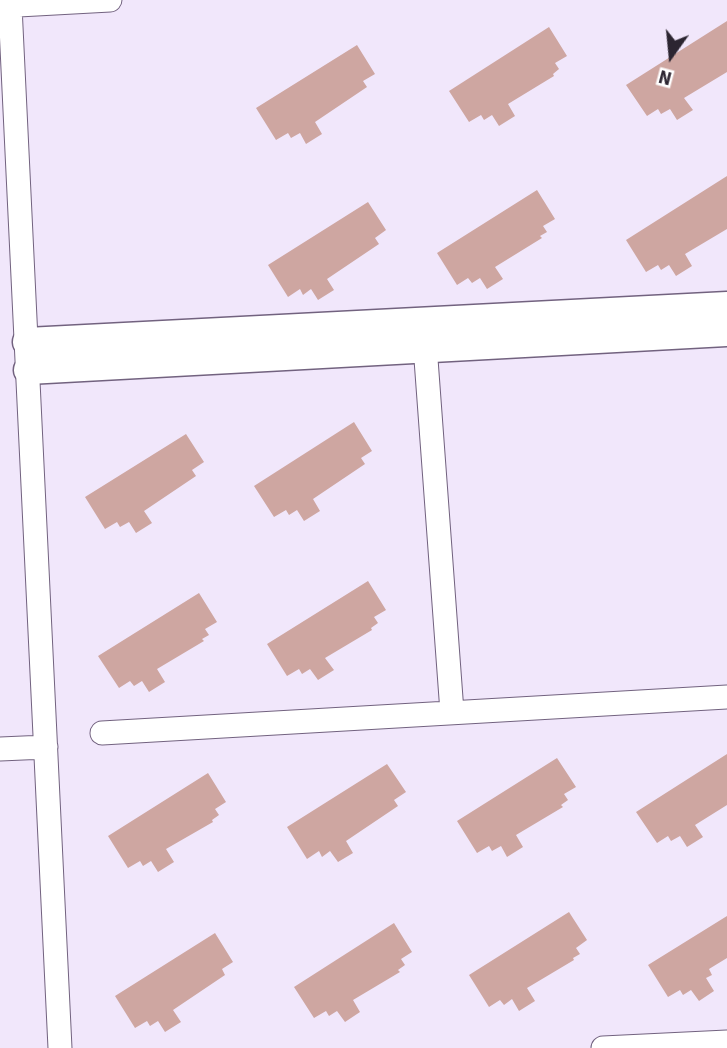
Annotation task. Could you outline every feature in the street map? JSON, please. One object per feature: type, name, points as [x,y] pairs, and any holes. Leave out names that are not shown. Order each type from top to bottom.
[{"type":"street","points":[[60,1048],[28,356],[5,6],[110,0]]},
{"type":"street","points":[[28,356],[424,335],[727,306]]},
{"type":"street","points":[[424,335],[727,332]]},
{"type":"street","points":[[424,335],[452,712]]},
{"type":"street","points":[[102,733],[727,697]]},
{"type":"street","points":[[0,749],[46,747]]},
{"type":"street","points":[[603,1048],[727,1042]]},
{"type":"building","points":[[727,21],[727,72],[684,98],[693,110],[677,120],[670,109],[661,114],[658,109],[647,116],[626,85]]},
{"type":"building","points":[[549,27],[567,56],[555,63],[559,69],[554,76],[508,104],[515,116],[499,126],[492,115],[484,120],[481,115],[469,122],[449,91]]},
{"type":"building","points":[[357,45],[375,74],[363,81],[367,87],[315,122],[322,134],[306,144],[300,133],[291,138],[288,133],[276,140],[256,108]]},
{"type":"building","points":[[727,176],[727,229],[685,254],[692,266],[676,276],[669,265],[661,270],[658,265],[646,272],[626,240]]},
{"type":"building","points":[[537,190],[555,219],[543,226],[547,232],[540,236],[542,238],[495,267],[503,279],[487,289],[480,278],[472,283],[468,278],[457,285],[437,253]]},
{"type":"building","points":[[368,202],[386,230],[375,238],[379,244],[327,279],[334,290],[318,300],[311,289],[303,295],[300,289],[288,297],[268,265]]},
{"type":"building","points":[[354,422],[372,451],[361,458],[365,464],[313,499],[320,511],[304,521],[297,510],[289,515],[286,510],[274,517],[254,486]]},
{"type":"building","points":[[186,434],[204,462],[192,470],[196,476],[144,511],[152,523],[136,533],[129,522],[120,527],[117,522],[105,529],[85,497]]},
{"type":"building","points":[[368,581],[386,610],[374,617],[378,623],[372,630],[325,658],[334,670],[318,680],[310,669],[302,674],[299,669],[287,676],[267,644]]},
{"type":"building","points":[[199,593],[217,622],[205,629],[209,635],[202,639],[204,641],[157,669],[165,682],[149,692],[142,681],[134,686],[130,681],[119,688],[98,656]]},
{"type":"building","points":[[727,754],[727,805],[695,825],[703,837],[687,847],[680,836],[671,841],[668,836],[657,843],[636,812]]},
{"type":"building","points":[[557,758],[576,787],[564,794],[568,800],[561,805],[563,807],[516,835],[523,847],[507,857],[501,846],[492,851],[489,846],[477,853],[457,821]]},
{"type":"building","points":[[387,764],[406,792],[394,800],[398,806],[346,841],[353,853],[338,862],[330,851],[322,857],[319,851],[307,859],[287,827]]},
{"type":"building","points":[[208,773],[226,802],[215,809],[219,815],[213,822],[166,849],[174,862],[158,872],[151,861],[143,866],[140,861],[128,868],[108,836]]},
{"type":"building","points":[[569,912],[587,940],[576,948],[580,954],[527,988],[535,1001],[519,1011],[512,999],[504,1005],[500,1000],[489,1007],[469,975]]},
{"type":"building","points":[[727,916],[727,958],[709,969],[712,975],[706,978],[714,991],[699,1001],[691,990],[683,995],[680,990],[668,997],[648,965]]},
{"type":"building","points":[[394,923],[412,952],[401,959],[405,965],[398,970],[400,972],[353,1000],[360,1012],[345,1022],[337,1011],[329,1016],[326,1011],[314,1018],[294,987]]},
{"type":"building","points":[[215,933],[233,962],[222,969],[225,975],[173,1010],[181,1022],[165,1032],[158,1021],[150,1026],[147,1021],[135,1028],[115,996]]}]
